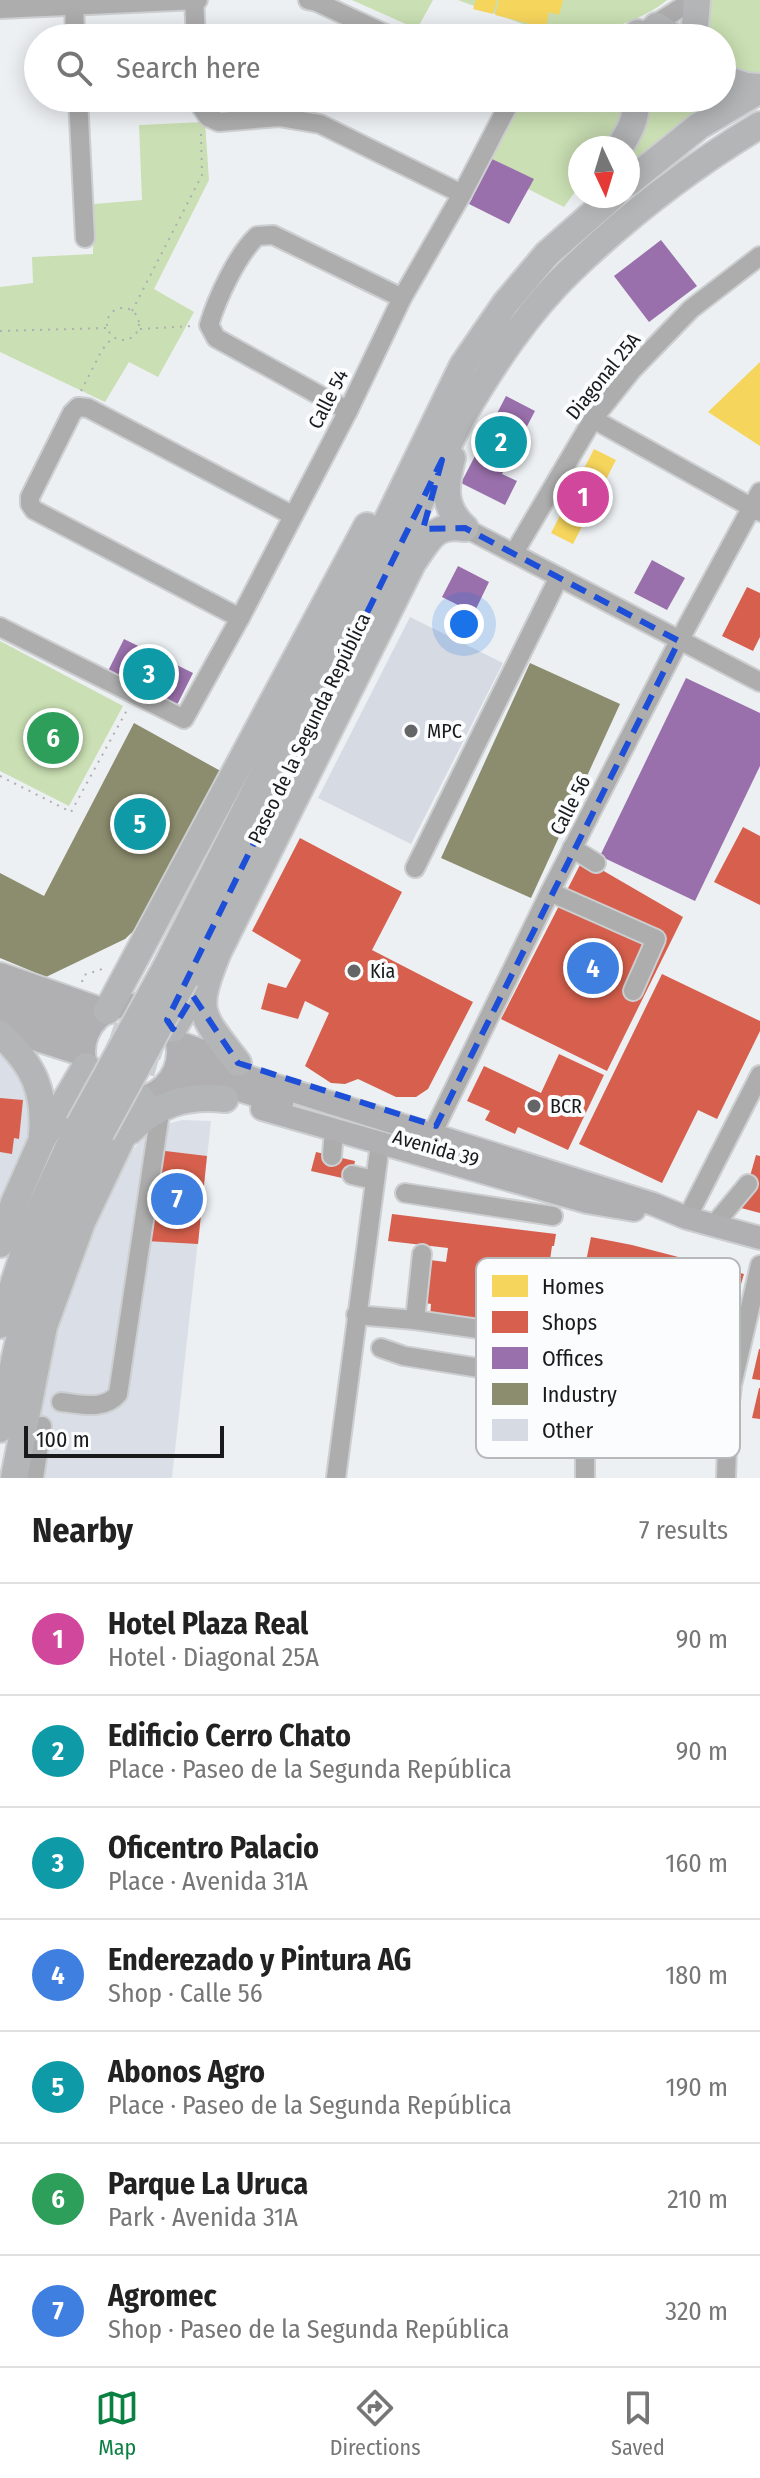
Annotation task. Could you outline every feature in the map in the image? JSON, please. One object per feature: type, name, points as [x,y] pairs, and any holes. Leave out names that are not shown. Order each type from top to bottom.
[{"type":"highway","points":[[694,24],[695,0]]},
{"type":"highway","points":[[736,83],[760,88]]},
{"type":"highway","points":[[736,103],[760,88]]},
{"type":"highway","points":[[627,136],[635,112]]},
{"type":"highway","points":[[640,173],[721,112]]},
{"type":"highway","name":"Paseo de la Segunda República","points":[[175,974],[486,376],[533,313],[570,271],[669,185],[760,125]]},
{"type":"highway","points":[[547,254],[578,208]]},
{"type":"highway","name":"Paseo de la Segunda República","points":[[0,1429],[26,1311],[55,1225],[100,1135],[295,712],[463,365],[505,304],[547,254],[599,208]]},
{"type":"highway","points":[[107,1011],[411,444],[463,365]]},
{"type":"highway","points":[[462,417],[449,469],[447,496],[452,516],[465,528]]},
{"type":"highway","points":[[413,562],[442,460]]},
{"type":"highway","points":[[238,1063],[206,1019],[202,999],[218,952],[413,562],[436,531],[444,527],[465,528]]},
{"type":"highway","points":[[14,1478],[44,1326],[82,1222],[100,1135],[171,1070],[218,952]]},
{"type":"highway","points":[[0,1034],[18,1050],[32,1070],[41,1092],[44,1116],[42,1140]]},
{"type":"highway","points":[[0,1244],[14,1203],[81,1045]]},
{"type":"highway","points":[[171,1070],[182,1099],[203,1096],[225,1099]]},
{"type":"highway","name":"Paseo de la Segunda República","points":[[0,1325],[35,1219],[100,1135]]},
{"type":"main road","points":[[0,974],[107,1011]]},
{"type":"main road","points":[[0,993],[81,1045],[92,1079],[113,1095],[127,1099],[171,1070],[238,1063],[594,1179],[656,1209]]},
{"type":"main road","points":[[81,1045],[89,1029],[107,1011],[123,1005],[139,1005],[154,1010],[167,1020],[171,1070]]},
{"type":"main road","points":[[0,1009],[81,1045]]},
{"type":"main road","points":[[0,1028],[81,1045]]},
{"type":"main road","name":"Avenida 39","points":[[171,1070],[760,1238]]},
{"type":"main road","points":[[225,1099],[587,1202],[656,1209]]},
{"type":"street","points":[[0,9],[74,3],[196,0],[196,24]]},
{"type":"street","points":[[308,0],[364,24]]},
{"type":"street","points":[[661,24],[695,0]]},
{"type":"street","points":[[74,3],[75,24]]},
{"type":"street","points":[[79,112],[85,238]]},
{"type":"street","points":[[208,112],[219,122],[279,117],[320,124],[462,194]]},
{"type":"street","name":"Calle 54","points":[[136,695],[184,719],[348,411],[402,298],[462,194],[503,112]]},
{"type":"street","points":[[348,411],[216,338],[209,325],[213,311],[248,245],[257,236],[273,235],[402,298]]},
{"type":"street","name":"Diagonal 25A","points":[[514,553],[593,419],[633,369],[691,309],[760,256]]},
{"type":"street","points":[[240,618],[34,510],[30,497],[72,413],[78,407],[88,408],[292,515]]},
{"type":"street","points":[[593,419],[757,503]]},
{"type":"street","name":"Calle 56","points":[[436,1126],[572,848],[679,641],[757,503]]},
{"type":"street","points":[[465,528],[760,682]]},
{"type":"street","points":[[415,868],[559,577]]},
{"type":"street","points":[[0,627],[136,695]]},
{"type":"street","points":[[572,848],[596,863]]},
{"type":"street","points":[[550,892],[656,939],[633,991]]},
{"type":"street","points":[[61,1402],[97,1406],[112,1401],[118,1394],[171,1070]]},
{"type":"street","points":[[687,1218],[760,1075]]},
{"type":"street","points":[[332,1156],[334,1130]]},
{"type":"street","points":[[336,1478],[380,1144]]},
{"type":"street","points":[[479,1203],[482,1172]]},
{"type":"street","points":[[352,1175],[374,1180]]},
{"type":"street","points":[[713,1226],[748,1184]]},
{"type":"street","points":[[405,1193],[553,1216]]},
{"type":"street","points":[[415,1320],[422,1254]]},
{"type":"street","points":[[740,1351],[760,1265]]},
{"type":"street","points":[[356,1315],[476,1329]]},
{"type":"street","points":[[381,1348],[404,1356],[476,1368]]},
{"type":"street","points":[[34,1478],[42,1426]]},
{"type":"street","points":[[726,1458],[726,1478]]},
{"type":"path","points":[[132,311],[202,175],[199,134],[202,112]]},
{"type":"path","points":[[123,308],[132,311],[138,319],[138,329],[133,337],[122,341],[113,337],[107,328],[108,318],[114,311],[123,308]]},
{"type":"path","points":[[138,329],[209,325]]},
{"type":"path","points":[[0,331],[107,328]]},
{"type":"path","points":[[78,407],[78,397],[102,350],[113,337]]},
{"type":"path","points":[[0,776],[71,812],[136,695]]},
{"type":"path","points":[[75,1000],[84,975],[106,968]]},
{"type":"highlighted area","points":[[442,460],[423,529],[465,528],[679,641],[436,1126],[238,1063],[193,996],[173,1029],[167,1020]]},
{"type":"shaded area","points":[[0,1046],[26,1077],[32,1127],[0,1213]]},
{"type":"shaded area","points":[[182,1120],[211,1121],[172,1478],[25,1478],[37,1389],[79,1262],[131,1153],[149,1129]]},
{"type":"green space","points":[[352,0],[433,0],[420,24],[406,24]]},
{"type":"green space","points":[[458,0],[667,0],[621,24],[523,24]]},
{"type":"green space","points":[[705,0],[760,0],[760,78],[736,73],[736,24],[704,24]]},
{"type":"green space","points":[[516,112],[626,112],[615,136],[568,136],[568,202],[564,207],[528,189],[533,179],[492,159]]},
{"type":"green space","points":[[638,112],[719,112],[640,163],[640,136],[631,136]]},
{"type":"green space","points":[[205,122],[209,180],[154,289],[194,312],[158,377],[129,362],[105,402],[0,352],[0,287],[33,283],[32,257],[93,254],[94,204],[142,200],[139,125]]},
{"type":"green space","points":[[0,641],[123,706],[69,806],[0,771]]},
{"type":"building: Homes","points":[[476,0],[497,0],[493,14],[473,9]]},
{"type":"building: Homes","points":[[499,0],[563,0],[559,15],[549,12],[547,24],[530,24],[495,15]]},
{"type":"building: Homes","points":[[760,362],[760,446],[708,412]]},
{"type":"building: Homes","points":[[594,449],[616,460],[573,544],[551,533]]},
{"type":"building: Shops","points":[[747,587],[760,593],[760,637],[753,651],[722,636]]},
{"type":"building: Shops","points":[[743,827],[760,836],[760,905],[714,882]]},
{"type":"building: Shops","name":"Kia","points":[[300,838],[402,892],[372,950],[473,1002],[428,1089],[416,1097],[396,1097],[358,1079],[345,1084],[331,1083],[305,1066],[329,1013],[305,1001],[298,1019],[261,1009],[268,983],[286,988],[301,960],[252,931]]},
{"type":"building: Shops","points":[[583,859],[683,917],[607,1071],[501,1019]]},
{"type":"building: Shops","points":[[662,974],[760,1021],[760,1031],[717,1119],[698,1110],[662,1183],[579,1144]]},
{"type":"building: Shops","name":"BCR","points":[[559,1054],[604,1075],[568,1150],[518,1127],[515,1134],[485,1120],[490,1111],[467,1101],[484,1066],[541,1093]]},
{"type":"building: Shops","points":[[0,1098],[23,1100],[19,1139],[14,1138],[12,1154],[0,1152]]},
{"type":"building: Shops","points":[[157,1150],[207,1156],[198,1244],[146,1241]]},
{"type":"building: Shops","points":[[316,1152],[355,1161],[351,1180],[311,1171]]},
{"type":"building: Shops","points":[[756,1155],[760,1156],[760,1213],[741,1208]]},
{"type":"building: Shops","points":[[392,1214],[556,1234],[550,1258],[476,1258],[476,1325],[430,1319],[431,1304],[420,1302],[430,1260],[446,1262],[448,1248],[388,1241]]},
{"type":"building: Shops","points":[[591,1237],[682,1258],[587,1258]]},
{"type":"building: Shops","points":[[760,1349],[760,1380],[752,1379]]},
{"type":"building: Shops","points":[[760,1388],[760,1419],[752,1418]]},
{"type":"building: Offices","points":[[492,159],[534,179],[509,224],[469,204]]},
{"type":"building: Offices","points":[[661,240],[697,286],[649,322],[614,276]]},
{"type":"building: Offices","points":[[506,396],[535,411],[502,474],[517,481],[505,505],[461,483]]},
{"type":"building: Offices","points":[[652,560],[685,578],[667,610],[634,593]]},
{"type":"building: Offices","points":[[458,566],[489,582],[474,613],[442,597]]},
{"type":"building: Offices","points":[[124,639],[193,673],[175,709],[106,675]]},
{"type":"building: Offices","points":[[686,678],[760,713],[760,766],[695,901],[600,856]]},
{"type":"building: Industry","points":[[530,663],[620,704],[531,898],[441,858]]},
{"type":"building: Industry","points":[[134,723],[226,774],[147,918],[125,939],[46,977],[0,958],[0,873],[44,896]]},
{"type":"building: Other","name":"MPC","points":[[410,617],[503,663],[411,844],[318,798]]},
{"type":"tunnel","points":[[80,1022],[191,1059]]},
{"type":"tunnel","points":[[74,1037],[129,1058],[186,1074]]},
{"type":"place","name":"Edificio Cerro Chato","points":[[501,442]]},
{"type":"place","name":"Hotel Plaza Real","points":[[583,497]]},
{"type":"place","name":"Oficentro Palacio","points":[[149,674]]},
{"type":"place","name":"MPC","points":[[411,731]]},
{"type":"place","name":"Parque La Uruca","points":[[53,738]]},
{"type":"place","name":"Abonos Agro","points":[[140,824]]},
{"type":"place","name":"Enderezado y Pintura AG","points":[[593,968]]},
{"type":"place","name":"Kia","points":[[354,971]]},
{"type":"place","name":"BCR","points":[[534,1106]]},
{"type":"place","name":"Agromec","points":[[177,1199]]}]
